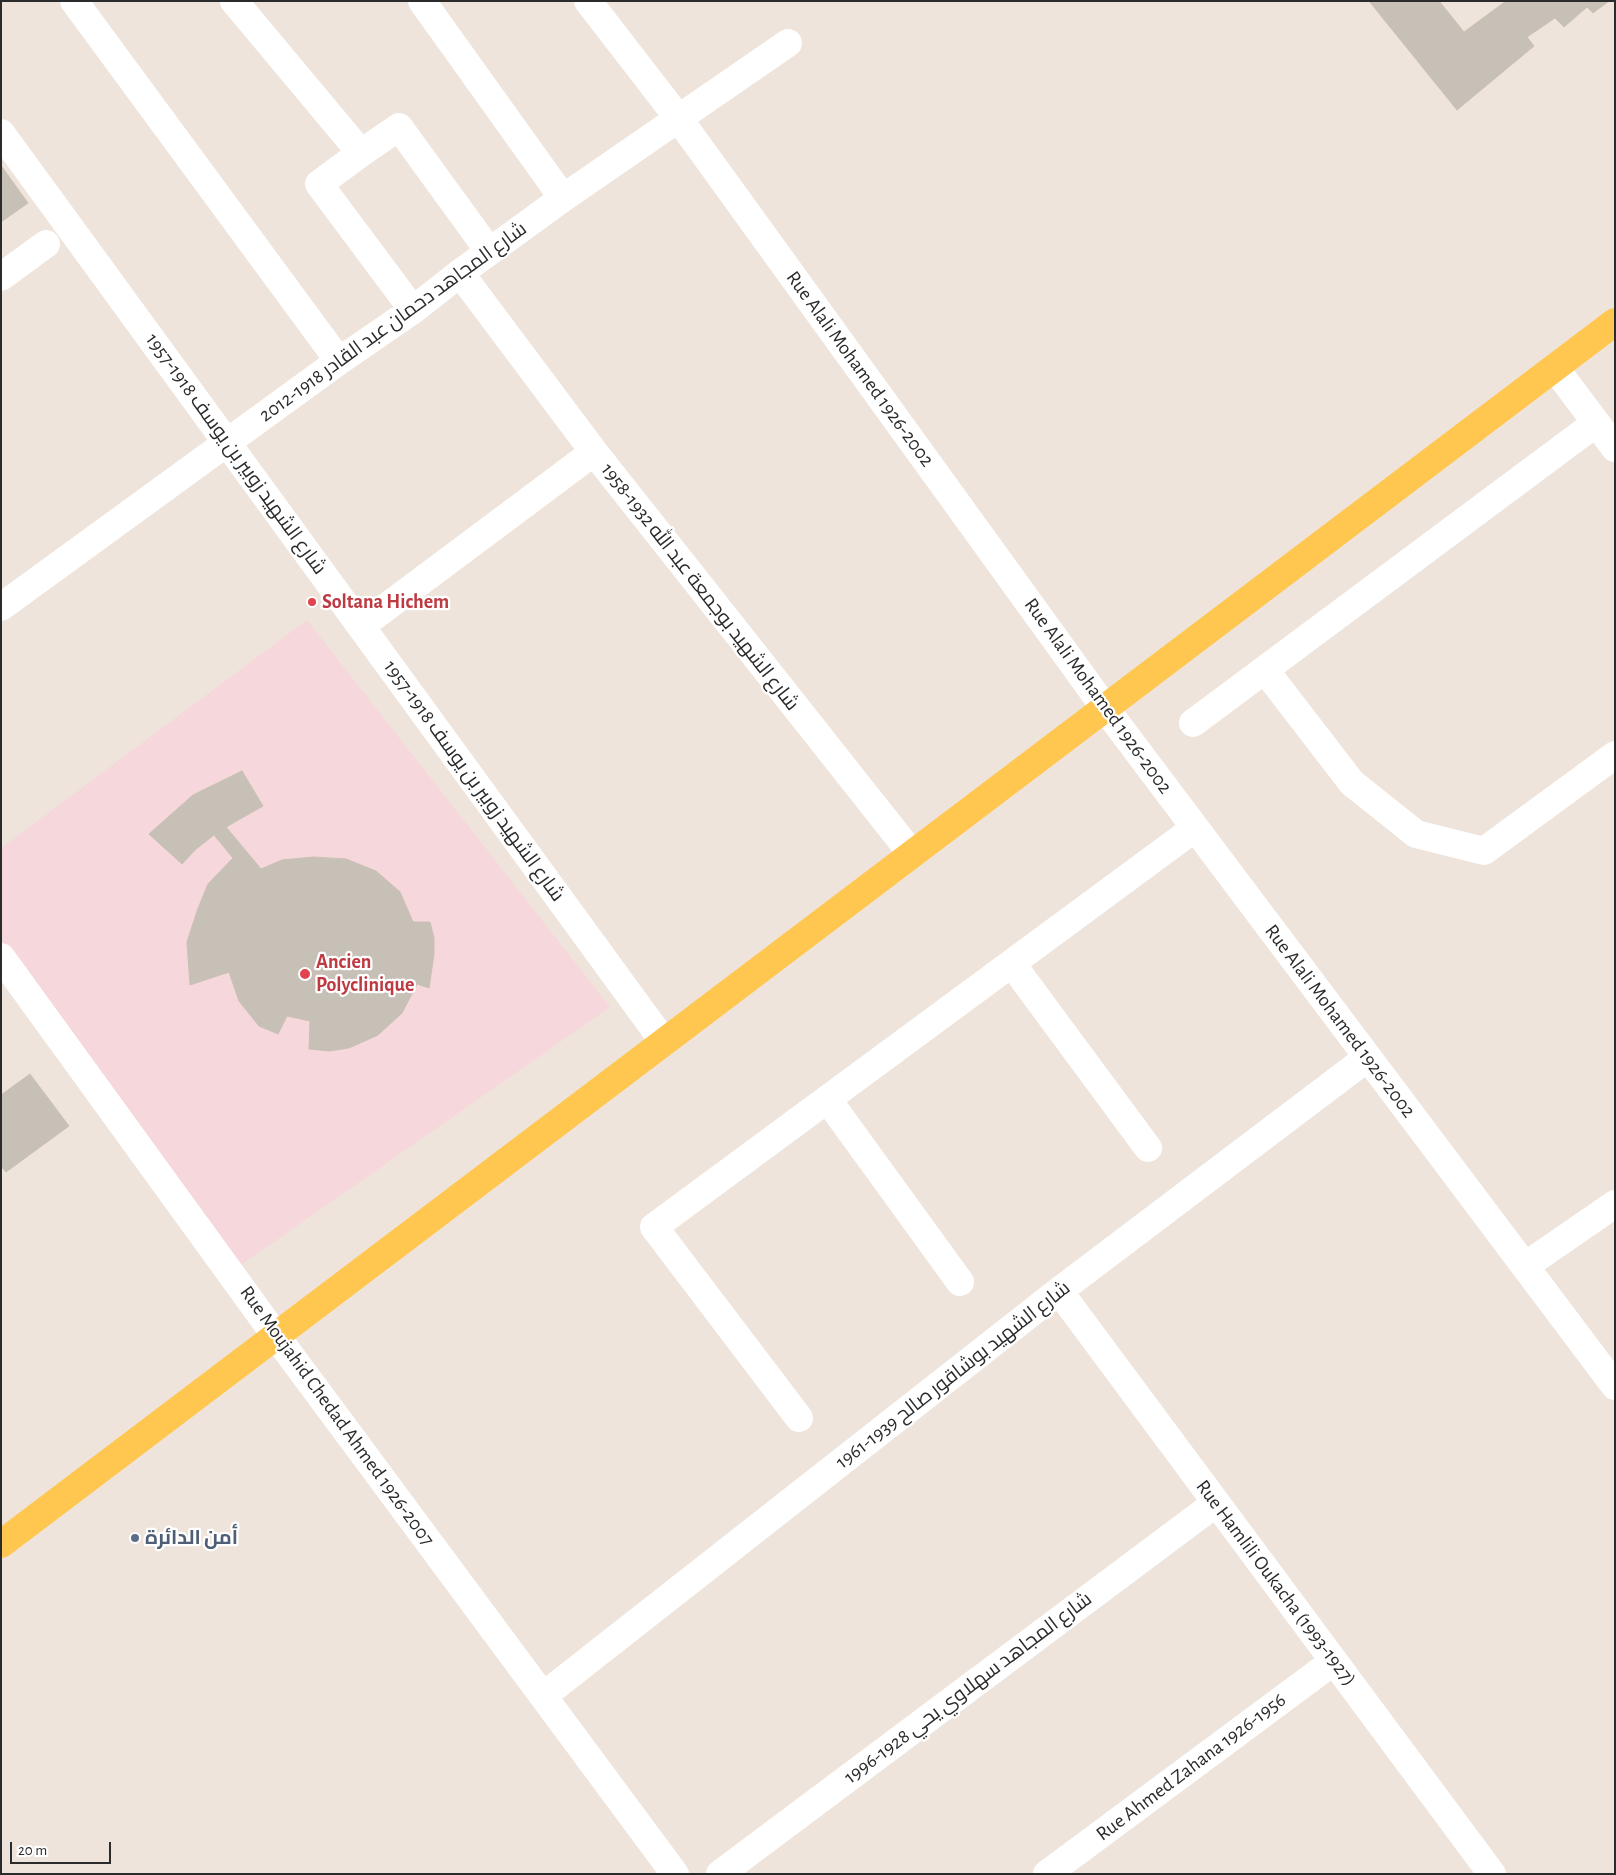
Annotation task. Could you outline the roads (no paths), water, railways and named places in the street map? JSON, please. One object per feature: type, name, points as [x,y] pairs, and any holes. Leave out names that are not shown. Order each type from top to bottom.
[{"type":"main road","points":[[1,1544],[1615,322]]},
{"type":"street","points":[[74,1],[339,360]]},
{"type":"street","points":[[234,1],[361,153]]},
{"type":"street","points":[[422,1],[563,198]]},
{"type":"street","name":"Rue Alali Mohamed 1926-2002","points":[[588,1],[678,118],[1105,708],[1615,1386]]},
{"type":"street","name":"شارع المجاهد دحمان عبد القادر 1918-2012","points":[[1,607],[339,360],[413,310],[489,251],[788,43]]},
{"type":"street","points":[[413,310],[319,184],[399,127],[489,251]]},
{"type":"street","name":"شارع الشهيد زوبير بن يوسف 1918-1957","points":[[1,133],[664,1042]]},
{"type":"street","points":[[1,278],[46,244]]},
{"type":"street","points":[[460,273],[594,452]]},
{"type":"street","points":[[1555,368],[1615,448]]},
{"type":"street","points":[[1193,723],[1596,423]]},
{"type":"street","name":"شارع الشهيد بوجمعة عبد الله 1932-1958","points":[[361,626],[594,452],[912,854]]},
{"type":"street","points":[[1264,670],[1352,783],[1416,834],[1484,851],[1615,755]]},
{"type":"street","points":[[799,1418],[654,1227],[1195,828]]},
{"type":"street","name":"Rue Moujahid Chedad Ahmed 1926-2007","points":[[1,957],[276,1336],[674,1874]]},
{"type":"street","points":[[1012,964],[1148,1148]]},
{"type":"street","name":"شارع الشهيد بوشاقور صالح 1939-1961","points":[[544,1696],[1059,1292],[1367,1058]]},
{"type":"street","points":[[828,1100],[960,1282]]},
{"type":"street","points":[[1525,1266],[1615,1204]]},
{"type":"street","name":"Rue Hamlili Oukacha (1993-1927)","points":[[1059,1292],[1492,1874]]},
{"type":"street","name":"شارع المجاهد سهلاوي يحي 1928-1996","points":[[720,1874],[1216,1503]]},
{"type":"street","name":"Rue Ahmed Zahana 1926-1956","points":[[1047,1874],[1334,1661]]},
{"type":"place","name":"Soltana Hichem","points":[[312,602]]},
{"type":"place","name":"Ancien Polyclinique","points":[[305,974]]},
{"type":"place","name":"أمن الدائرة","points":[[135,1538]]}]
